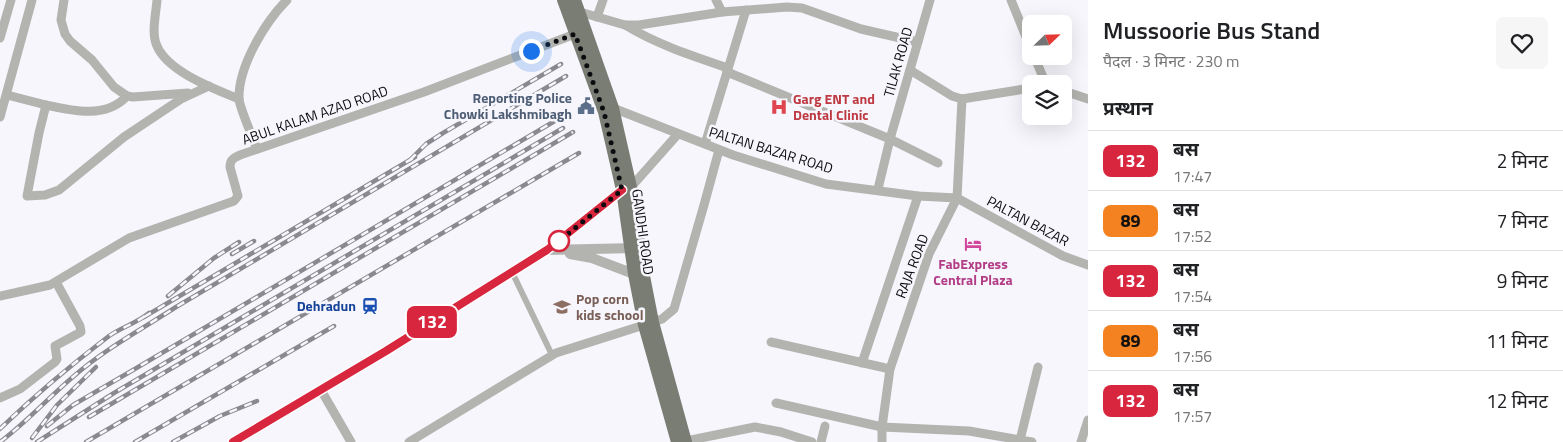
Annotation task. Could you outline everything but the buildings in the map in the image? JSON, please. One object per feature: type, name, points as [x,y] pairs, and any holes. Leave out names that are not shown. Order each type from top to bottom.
[{"type":"main road","name":"GANDHI ROAD","points":[[563,0],[604,112],[627,188]]},
{"type":"main road","name":"GANDHI ROAD","points":[[578,6],[613,108],[648,324]]},
{"type":"main road","name":"GANDHI ROAD","points":[[635,248],[634,274],[683,442]]},
{"type":"street","points":[[0,38],[11,0]]},
{"type":"street","points":[[0,116],[32,0]]},
{"type":"street","points":[[64,0],[61,20],[65,34],[76,47],[92,60],[114,87],[127,96],[139,97],[191,93]]},
{"type":"street","points":[[157,0],[155,22],[157,46],[168,62],[209,86],[239,99]]},
{"type":"street","points":[[257,150],[239,99],[245,66],[259,39],[287,0]]},
{"type":"street","points":[[597,18],[603,0]]},
{"type":"street","points":[[716,0],[722,12]]},
{"type":"street","name":"TILAK ROAD","points":[[878,190],[890,139],[930,0]]},
{"type":"street","points":[[1014,1],[1022,24]]},
{"type":"street","points":[[578,6],[597,18],[625,25],[639,25],[722,12],[787,7],[802,8],[861,28],[918,42]]},
{"type":"street","points":[[705,144],[746,10]]},
{"type":"street","points":[[625,25],[674,50],[728,70],[890,139],[938,163]]},
{"type":"street","name":"ABUL KALAM AZAD ROAD","points":[[0,296],[43,287],[56,282],[130,238],[234,201],[238,196],[230,162],[240,155],[424,92],[575,34]]},
{"type":"street","points":[[910,70],[952,96],[962,99],[1022,89]]},
{"type":"street","points":[[46,105],[27,196],[54,194],[117,141],[191,93],[209,86]]},
{"type":"street","points":[[1072,94],[1088,99]]},
{"type":"street","points":[[7,95],[74,111],[92,112],[118,105],[127,96]]},
{"type":"street","name":"RAJA ROAD","points":[[882,442],[882,427],[890,369],[928,254],[957,198],[962,99]]},
{"type":"street","name":"PALTAN BAZAR ROAD","points":[[613,108],[718,150],[826,184],[918,196],[957,198]]},
{"type":"street","points":[[233,442],[321,390],[547,250],[627,188],[678,134]]},
{"type":"street","points":[[409,442],[552,355],[662,319],[674,309],[702,214],[718,150]]},
{"type":"street","points":[[862,363],[918,196]]},
{"type":"street","name":"PALTAN BAZAR","points":[[957,198],[1062,256],[1088,265]]},
{"type":"street","points":[[547,250],[635,248]]},
{"type":"street","points":[[547,250],[592,258],[634,274]]},
{"type":"street","points":[[512,272],[552,355]]},
{"type":"street","points":[[0,398],[20,389],[55,362],[57,359],[55,346],[81,332],[80,326],[56,282]]},
{"type":"street","points":[[771,342],[890,369]]},
{"type":"street","points":[[1020,440],[1038,367]]},
{"type":"street","points":[[321,390],[351,442]]},
{"type":"street","points":[[776,403],[882,427],[969,431],[1032,442]]},
{"type":"street","points":[[1081,442],[1088,420]]},
{"type":"street","points":[[821,442],[825,426]]},
{"type":"street","points":[[683,442],[755,427],[781,432],[812,442]]},
{"type":"railway","points":[[410,160],[426,144],[443,133],[561,64]]},
{"type":"railway","points":[[0,442],[74,376],[124,340],[176,307],[566,76]]},
{"type":"railway","points":[[47,426],[73,405],[565,115]]},
{"type":"railway","points":[[37,442],[114,393],[563,128]]},
{"type":"railway","points":[[89,417],[573,132]]},
{"type":"railway","points":[[86,442],[579,153]]},
{"type":"railway","points":[[144,317],[415,157]]},
{"type":"railway","points":[[232,254],[254,241]]},
{"type":"railway","points":[[168,296],[214,258],[239,242]]},
{"type":"railway","points":[[0,429],[67,369],[109,336],[140,320],[149,313]]},
{"type":"railway","points":[[135,442],[334,326]]},
{"type":"railway","points":[[32,438],[57,405],[96,367]]},
{"type":"railway","points":[[173,442],[220,416],[257,401]]},
{"type":"bus line","name":"132","points":[[233,442],[386,351],[547,250],[622,190]]},
{"type":"place","name":"Reporting Police Chowki Lakshmibagh","points":[[586,106]]},
{"type":"place","name":"Garg ENT and Dental Clinic","points":[[779,107]]},
{"type":"place","name":"FabExpress Central Plaza","points":[[973,244]]},
{"type":"place","name":"Dehradun","points":[[370,306]]},
{"type":"place","name":"Pop corn kids school","points":[[562,307]]},
{"type":"route","points":[[531,51],[575,34],[604,112],[622,190],[559,241]]}]
